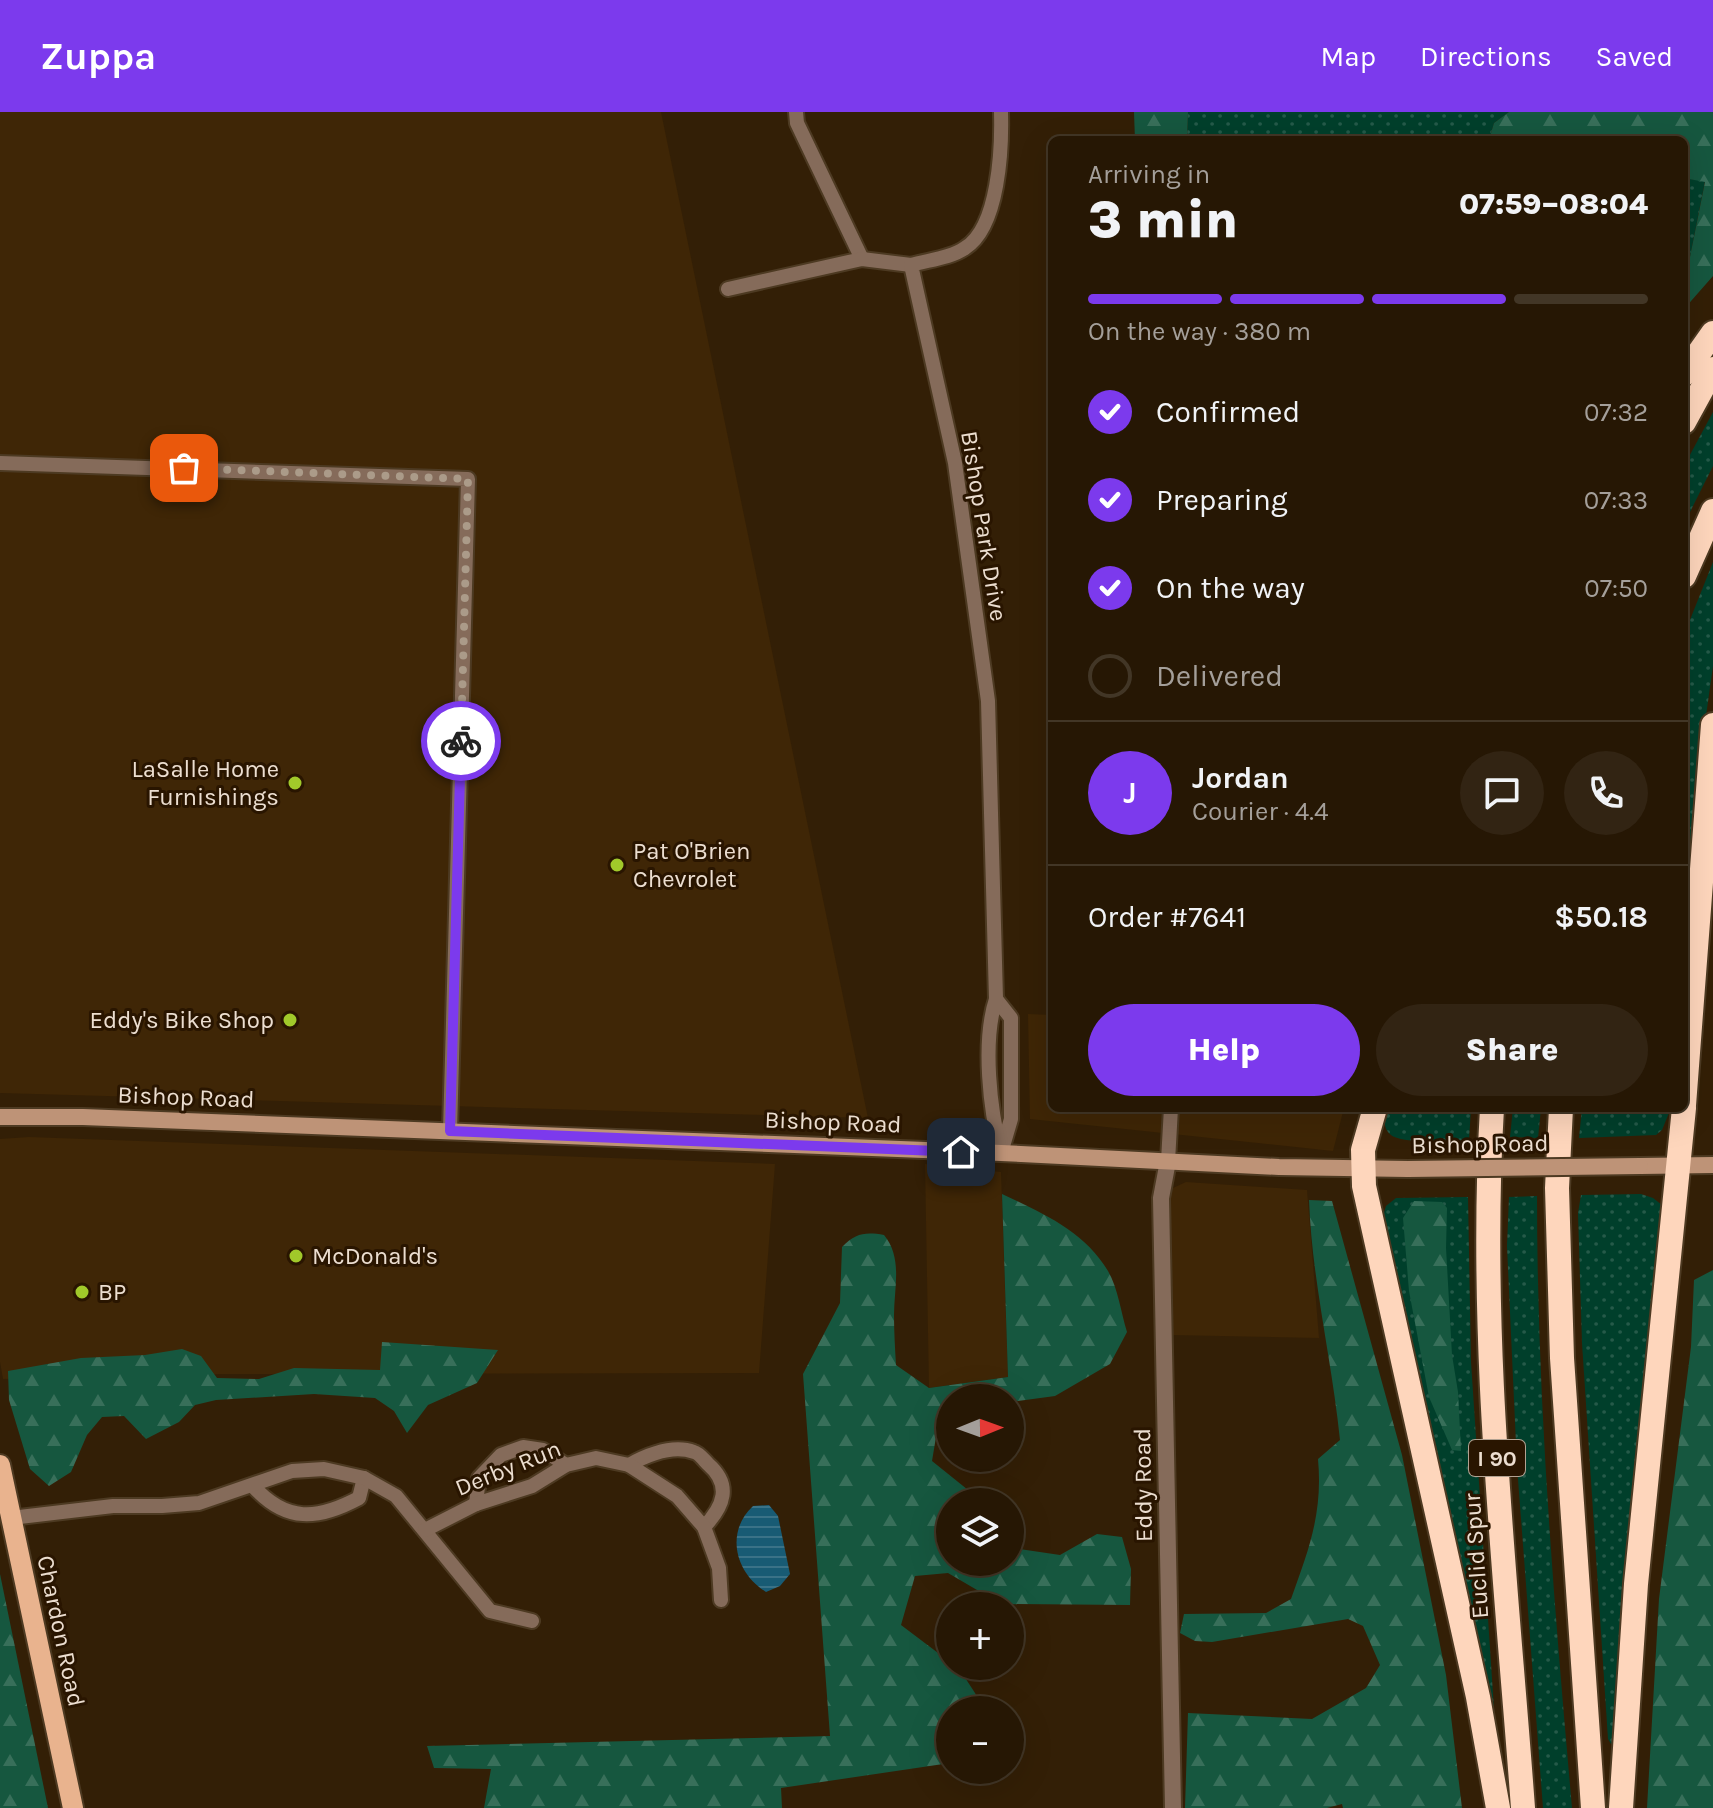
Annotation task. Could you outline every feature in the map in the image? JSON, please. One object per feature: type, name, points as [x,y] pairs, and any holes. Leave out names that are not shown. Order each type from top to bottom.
[{"type":"highway","points":[[1688,368],[1713,333]]},
{"type":"highway","points":[[1688,415],[1713,369]]},
{"type":"highway","points":[[1688,567],[1713,511]]},
{"type":"highway","points":[[1688,1053],[1713,725]]},
{"type":"highway","points":[[1374,1112],[1363,1150],[1362,1169],[1369,1212],[1478,1697],[1498,1808]]},
{"type":"highway","name":"Euclid Spur","points":[[1492,1112],[1489,1233],[1493,1393],[1523,1808]]},
{"type":"highway","points":[[1561,1112],[1557,1188],[1562,1358],[1593,1808]]},
{"type":"highway","points":[[1621,1808],[1636,1584],[1683,1112]]},
{"type":"main road","name":"Bishop Road","points":[[0,1117],[83,1117],[450,1131],[1362,1169],[1713,1165]]},
{"type":"main road","name":"Chardon Road","points":[[0,1465],[73,1808]]},
{"type":"street","points":[[796,112],[797,123],[862,259]]},
{"type":"street","points":[[728,289],[862,259],[911,265],[966,248],[983,229],[997,184],[1001,112]]},
{"type":"street","name":"Bishop Park Drive","points":[[911,265],[955,463],[988,701],[996,999],[1011,1018],[1011,1119],[1001,1153]]},
{"type":"street","points":[[0,463],[468,479],[450,1131]]},
{"type":"street","points":[[1168,1161],[1171,1112]]},
{"type":"street","name":"Eddy Road","points":[[1168,1161],[1161,1198],[1173,1808]]},
{"type":"street","points":[[476,1504],[479,1478],[501,1455],[523,1447],[543,1450],[566,1465]]},
{"type":"street","points":[[629,1465],[666,1450],[695,1452],[718,1472],[724,1494],[718,1512],[704,1527]]},
{"type":"street","name":"Derby Run","points":[[425,1530],[476,1504],[532,1486],[566,1465],[596,1458],[629,1465],[677,1496],[704,1527],[719,1568],[721,1600]]},
{"type":"street","points":[[11,1518],[113,1506],[199,1503],[292,1471],[324,1469],[364,1478],[396,1496],[490,1611],[532,1621]]},
{"type":"street","points":[[253,1486],[269,1504],[296,1513],[320,1514],[341,1508],[359,1498],[364,1478]]},
{"type":"shaded area","points":[[0,112],[661,112],[868,1118],[0,1093]]},
{"type":"shaded area","points":[[1028,1014],[1048,1015],[1048,1112],[1343,1112],[1333,1151],[1030,1119]]},
{"type":"shaded area","points":[[29,1137],[775,1164],[759,1373],[226,1374],[3,1379],[0,1362],[0,1139]]},
{"type":"shaded area","points":[[925,1164],[1001,1172],[1008,1377],[936,1384],[936,1387],[929,1388]]},
{"type":"shaded area","points":[[1186,1182],[1307,1190],[1319,1338],[1169,1335],[1165,1210],[1173,1188]]},
{"type":"green space","points":[[1134,112],[1188,112],[1187,136],[1135,136]]},
{"type":"green space","points":[[1188,112],[1509,112],[1494,123],[1490,136],[1187,136]]},
{"type":"green space","points":[[1509,112],[1713,112],[1713,276],[1688,304],[1688,267],[1705,182],[1688,179],[1688,136],[1490,136],[1494,123]]},
{"type":"green space","points":[[1688,179],[1705,181],[1688,267]]},
{"type":"green space","points":[[1713,412],[1713,466],[1688,516],[1688,459]]},
{"type":"green space","points":[[1713,562],[1713,666],[1688,903],[1688,625]]},
{"type":"green space","points":[[1388,1112],[1471,1112],[1469,1140],[1402,1139],[1388,1132],[1385,1120]]},
{"type":"green space","points":[[1513,1112],[1541,1112],[1538,1138],[1510,1137]]},
{"type":"green space","points":[[1582,1112],[1669,1112],[1662,1130],[1656,1135],[1579,1138]]},
{"type":"green space","points":[[1002,1194],[1061,1225],[1098,1257],[1114,1285],[1127,1332],[1110,1364],[1055,1396],[1024,1400],[1024,1384],[958,1384],[1008,1377]]},
{"type":"green space","points":[[1641,1194],[1662,1205],[1661,1228],[1617,1742],[1611,1744],[1608,1739],[1582,1343],[1578,1213],[1581,1195]]},
{"type":"green space","points":[[1537,1196],[1543,1426],[1572,1808],[1543,1808],[1517,1466],[1507,1246],[1509,1197]]},
{"type":"green space","points":[[1468,1197],[1471,1362],[1495,1724],[1491,1723],[1383,1216],[1386,1206],[1396,1198]]},
{"type":"green space","points":[[1309,1200],[1332,1201],[1402,1455],[1446,1675],[1462,1808],[1343,1808],[1342,1804],[1327,1808],[1185,1808],[1188,1713],[1312,1719],[1366,1688],[1380,1665],[1363,1626],[1348,1619],[1212,1642],[1195,1641],[1180,1633],[1184,1614],[1266,1613],[1291,1599],[1309,1547],[1318,1497],[1318,1459],[1340,1440],[1314,1260]]},
{"type":"green space","points":[[1414,1201],[1442,1202],[1447,1208],[1452,1355],[1458,1392],[1461,1451],[1452,1450],[1429,1397],[1409,1291],[1403,1218]]},
{"type":"green space","points":[[884,1235],[890,1244],[896,1263],[896,1365],[929,1388],[936,1387],[936,1437],[932,1461],[936,1464],[936,1472],[946,1472],[966,1488],[936,1488],[936,1574],[915,1576],[901,1625],[936,1651],[936,1680],[967,1680],[977,1696],[936,1696],[936,1765],[781,1788],[782,1808],[484,1808],[491,1769],[434,1768],[427,1746],[830,1736],[803,1374],[840,1303],[842,1247],[856,1236]]},
{"type":"green space","points":[[1713,1270],[1713,1808],[1647,1808],[1659,1599],[1691,1347],[1694,1280]]},
{"type":"green space","points":[[382,1342],[498,1350],[477,1383],[428,1405],[407,1433],[394,1411],[375,1398],[314,1394],[216,1400],[195,1405],[179,1422],[146,1439],[124,1416],[102,1417],[87,1435],[71,1472],[49,1486],[30,1469],[9,1400],[8,1371],[81,1358],[145,1355],[182,1349],[201,1356],[217,1378],[259,1379],[294,1368],[380,1370]]},
{"type":"green space","points":[[1097,1534],[1122,1537],[1131,1569],[1130,1605],[1024,1604],[1024,1592],[980,1592],[953,1576],[1024,1576],[1024,1550],[1060,1555]]},
{"type":"green space","points":[[0,1574],[48,1808],[0,1808]]},
{"type":"water","points":[[769,1505],[778,1516],[790,1574],[780,1586],[766,1592],[747,1574],[737,1552],[737,1540],[744,1516],[753,1506]]},
{"type":"way so far","points":[[184,468],[468,479],[461,741]]},
{"type":"place","name":"LaSalle Home Furnishings","points":[[295,783]]},
{"type":"place","name":"Pat O'Brien Chevrolet","points":[[617,865]]},
{"type":"place","name":"Eddy's Bike Shop","points":[[290,1020]]},
{"type":"place","name":"McDonald's","points":[[296,1256]]},
{"type":"place","name":"BP","points":[[82,1292]]},
{"type":"route","points":[[461,741],[450,1131],[961,1152]]}]
